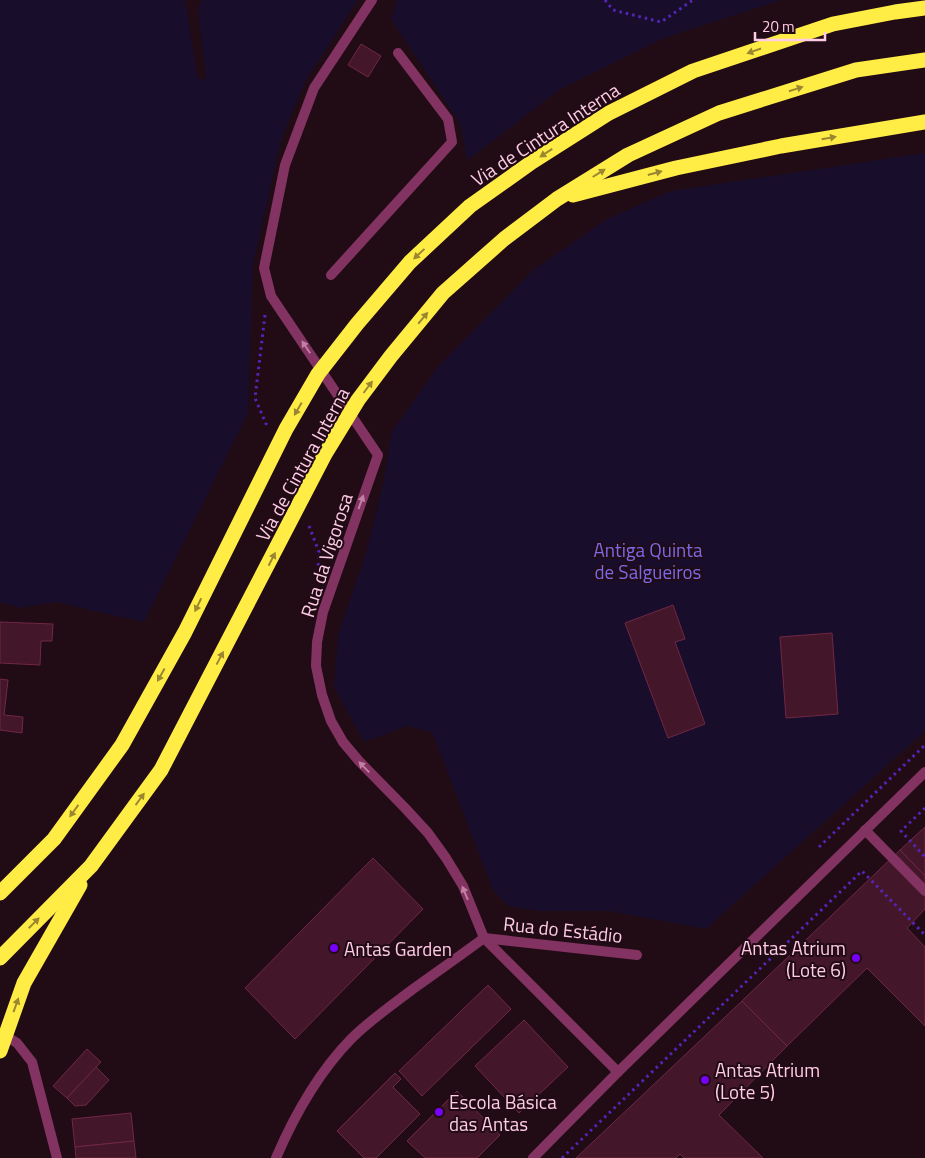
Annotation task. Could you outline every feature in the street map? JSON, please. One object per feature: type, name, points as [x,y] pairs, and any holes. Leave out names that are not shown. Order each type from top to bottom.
[{"type":"highway","name":"Via de Cintura Interna","points":[[0,893],[54,839],[122,745],[185,632],[286,429],[318,374],[357,324],[410,262],[470,206],[532,162],[609,113],[693,71],[833,24],[925,8]]},
{"type":"highway","name":"Via de Cintura Interna","points":[[0,958],[91,866],[161,770],[250,603],[325,454],[358,400],[391,356],[443,294],[504,239],[557,199],[628,155],[719,113],[856,70],[925,60]]},
{"type":"highway","points":[[557,199],[676,168],[752,152],[925,122]]},
{"type":"highway","points":[[0,1051],[24,983],[91,866]]},
{"type":"street","name":"Rua da Vigorosa","points":[[372,0],[314,88],[285,165],[264,268],[271,296],[378,455],[323,612],[317,642],[316,666],[322,695],[331,721],[343,742],[428,832],[446,858],[462,886],[484,938]]},
{"type":"street","points":[[331,275],[452,142],[448,119],[398,53]]},
{"type":"street","points":[[533,1158],[618,1072],[925,772]]},
{"type":"street","points":[[864,830],[925,891]]},
{"type":"street","name":"Rua do Estádio","points":[[484,938],[637,955]]},
{"type":"street","points":[[276,1158],[290,1127],[307,1097],[330,1064],[350,1040],[377,1016],[484,938],[618,1072]]},
{"type":"street","points":[[0,1033],[17,1043],[32,1062],[57,1158]]},
{"type":"path","points":[[605,0],[613,10],[660,22],[693,0]]},
{"type":"path","points":[[819,847],[925,746]]},
{"type":"path","points":[[925,808],[901,831],[925,857]]},
{"type":"path","points":[[562,1158],[862,871],[925,935]]},
{"type":"green space","points":[[0,0],[185,0],[198,79],[206,79],[198,10],[202,0],[358,0],[305,82],[281,140],[253,265],[248,413],[144,622],[55,602],[20,608],[0,602]]},
{"type":"green space","points":[[397,0],[781,0],[664,38],[559,90],[467,161],[460,124],[391,19]]},
{"type":"green space","name":"Antiga Quinta de Salgueiros","points":[[925,153],[925,731],[706,929],[610,911],[539,911],[508,906],[493,890],[432,732],[407,726],[364,742],[334,687],[338,635],[366,553],[383,484],[392,431],[437,368],[532,271],[607,219],[671,191]]},
{"type":"building","points":[[361,44],[381,56],[368,77],[348,65]]},
{"type":"building","points":[[673,605],[685,639],[675,642],[705,724],[668,738],[625,623]]},
{"type":"building","points":[[0,622],[53,624],[52,641],[41,641],[40,665],[0,663]]},
{"type":"building","points":[[832,633],[838,714],[786,718],[780,637]]},
{"type":"building","points":[[0,679],[8,680],[4,715],[23,717],[22,733],[0,730]]},
{"type":"building","points":[[925,827],[925,876],[900,850]]},
{"type":"building","name":"Antas Atrium (Lote 6)","points":[[900,850],[925,876],[925,909],[907,928],[925,947],[925,1026],[867,968],[787,1046],[742,1001]]},
{"type":"building","name":"Antas Garden","points":[[373,858],[423,909],[295,1039],[245,988]]},
{"type":"building","points":[[488,985],[511,1009],[422,1096],[399,1071]]},
{"type":"building","name":"Antas Atrium (Lote 5)","points":[[742,1001],[787,1046],[719,1115],[763,1158],[684,1158],[680,1154],[676,1158],[576,1158]]},
{"type":"building","points":[[524,1020],[568,1067],[519,1113],[475,1066]]},
{"type":"building","points":[[87,1049],[101,1062],[67,1098],[53,1086]]},
{"type":"building","points":[[96,1067],[109,1080],[86,1105],[75,1106],[67,1098]]},
{"type":"building","points":[[395,1073],[401,1079],[393,1087],[420,1114],[376,1158],[364,1158],[337,1131]]},
{"type":"building","points":[[457,1091],[500,1135],[477,1158],[425,1158],[407,1141]]},
{"type":"building","points":[[131,1113],[134,1141],[75,1147],[72,1119]]},
{"type":"building","points":[[134,1141],[136,1158],[76,1158],[75,1147]]},
{"type":"place","name":"Antas Garden","points":[[334,948]]},
{"type":"place","name":"Antas Atrium (Lote 6)","points":[[856,958]]},
{"type":"place","name":"Antas Atrium (Lote 5)","points":[[705,1080]]},
{"type":"place","name":"Escola Básica das Antas","points":[[439,1112]]}]
